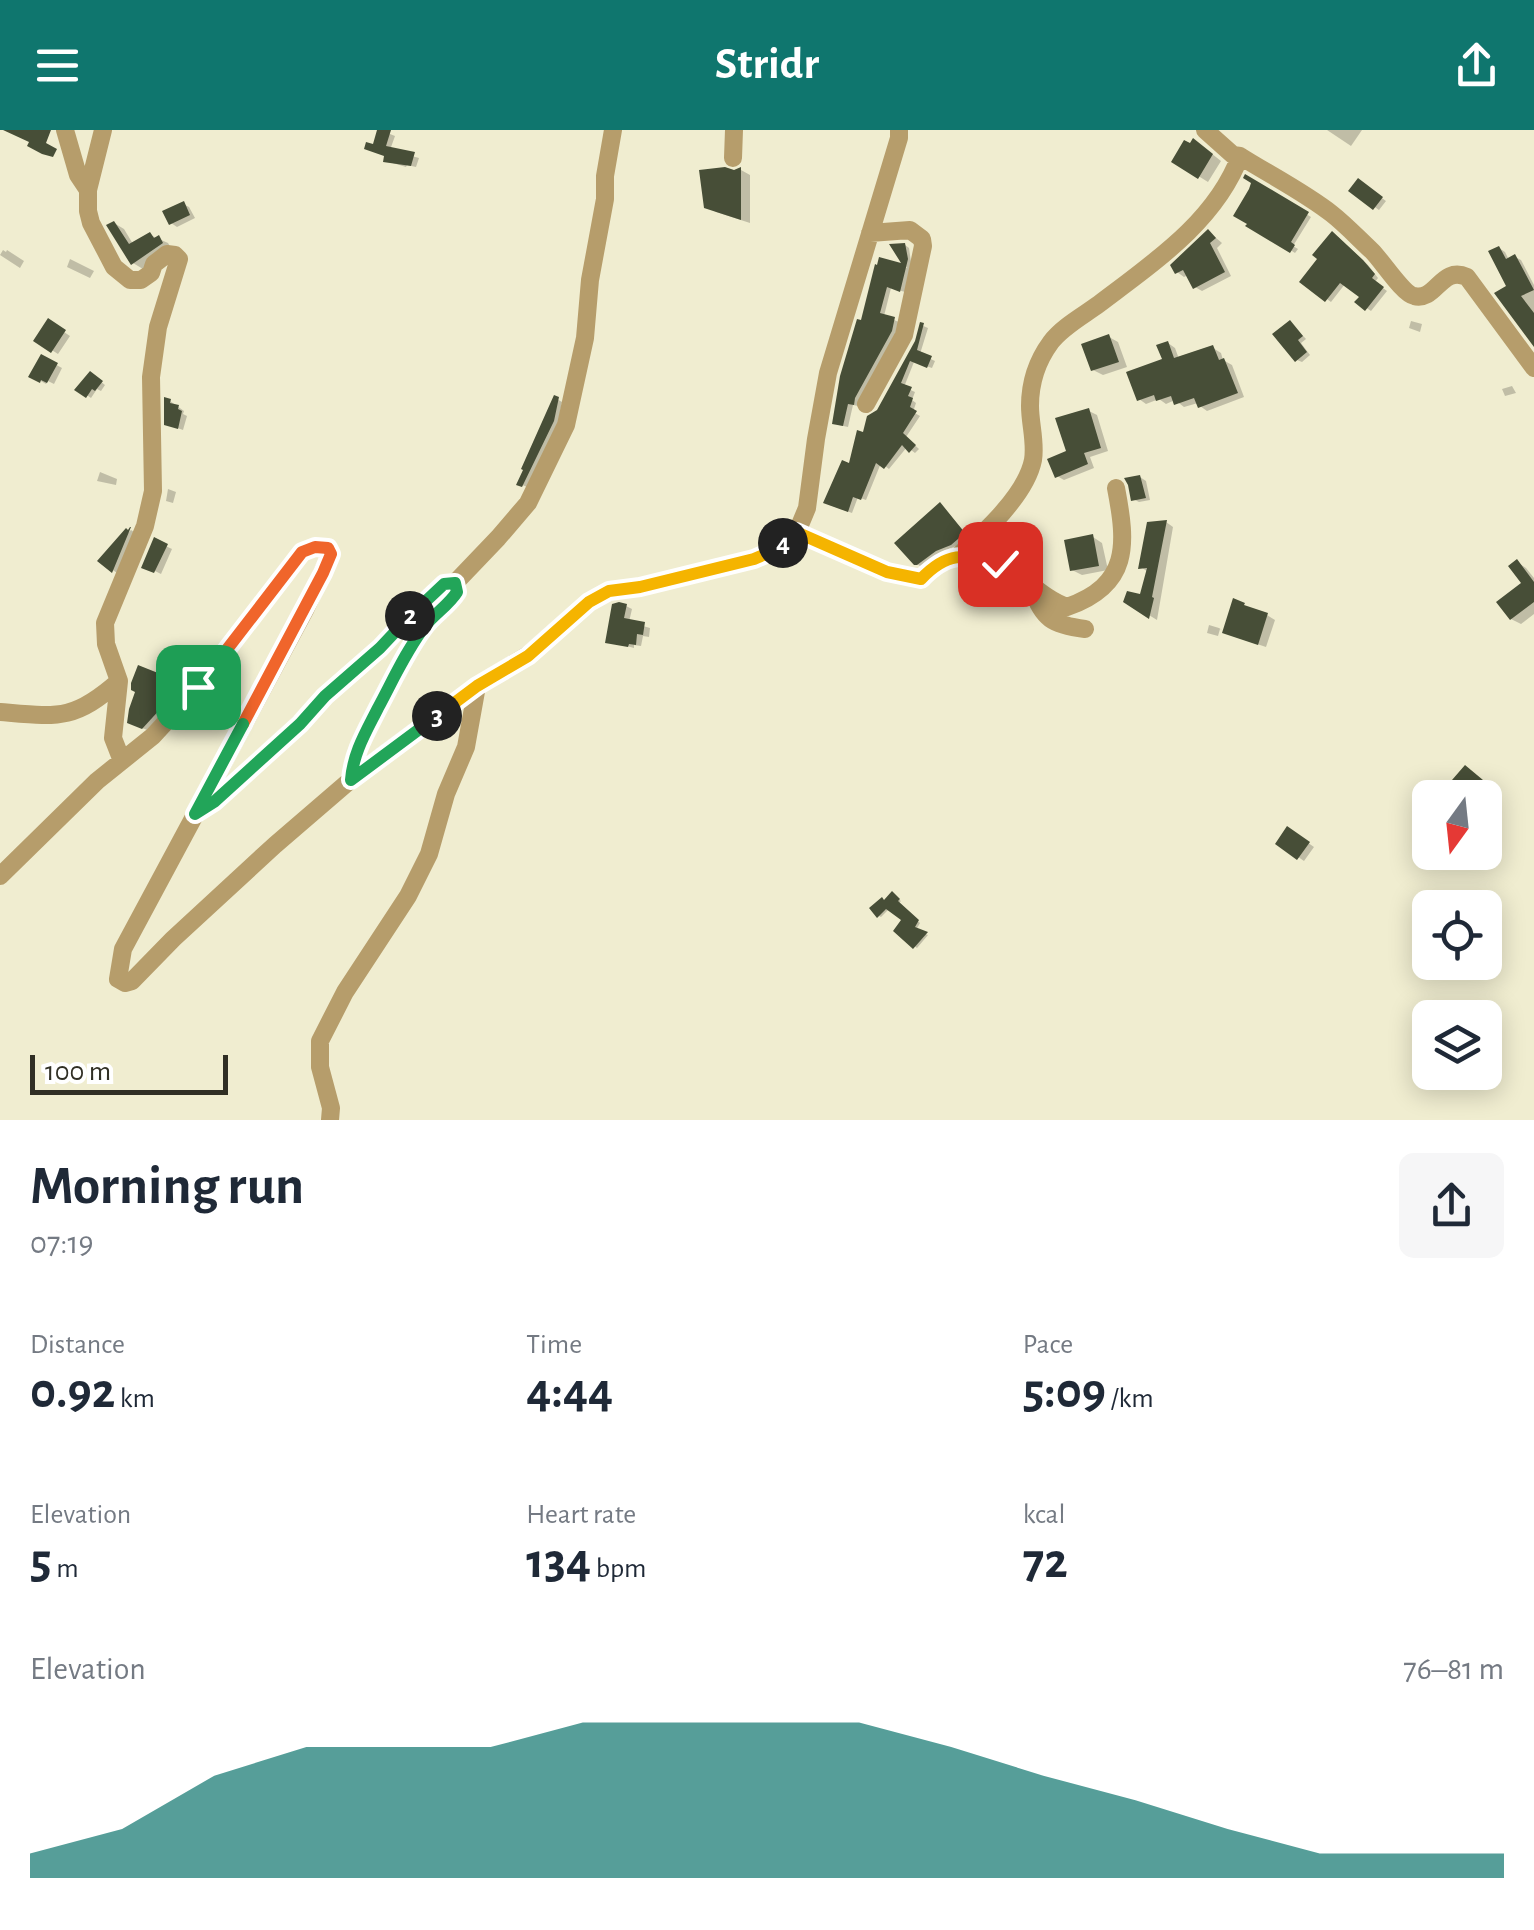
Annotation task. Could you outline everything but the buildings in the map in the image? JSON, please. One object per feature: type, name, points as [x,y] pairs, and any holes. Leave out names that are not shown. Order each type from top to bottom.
[{"type":"street","points":[[65,130],[78,176],[88,190]]},
{"type":"street","points":[[102,130],[88,190],[88,212],[114,267],[130,280],[141,280],[167,254],[179,260],[158,327],[151,378],[153,491],[145,526],[105,623],[106,644],[119,681],[114,738],[122,760]]},
{"type":"street","points":[[195,814],[214,802],[300,724],[444,584],[455,583],[528,503],[566,425],[586,338],[590,280],[613,130]]},
{"type":"street","points":[[733,158],[734,130]]},
{"type":"street","points":[[0,876],[97,781],[153,736],[198,687],[302,552],[315,547],[328,548],[331,554],[305,610],[123,949],[118,978],[125,983],[132,981],[173,938],[351,780],[477,686],[528,656],[589,602],[609,591],[754,559],[775,550],[796,532],[807,508],[828,373],[899,130]]},
{"type":"street","points":[[1205,130],[1234,155],[1333,214],[1383,261],[1408,294],[1428,294],[1450,275],[1468,277],[1534,368]]},
{"type":"street","points":[[958,556],[1014,499],[1031,467],[1034,370],[1053,339],[1149,266],[1197,222],[1231,180],[1240,156]]},
{"type":"street","points":[[866,404],[904,335],[923,246],[922,238],[910,230],[870,232]]},
{"type":"street","points":[[796,532],[907,578],[921,579],[942,561],[958,556],[1000,564],[1055,603],[1068,607],[1093,595],[1118,570],[1121,522],[1116,488]]},
{"type":"street","points":[[351,780],[352,763],[389,684],[428,622],[453,599],[457,592],[455,583]]},
{"type":"street","points":[[1032,586],[1042,613],[1065,627],[1085,629]]},
{"type":"street","points":[[0,712],[52,716],[82,710],[119,681]]},
{"type":"street","points":[[330,1120],[331,1108],[320,1066],[320,1041],[345,992],[408,896],[429,854],[446,794],[466,747],[477,686]]},
{"type":"route","points":[[198,687],[302,552],[328,548],[331,554],[327,565],[305,610],[195,814],[214,802],[300,724],[444,584],[455,583],[457,592],[420,632],[389,684],[352,763],[351,780],[477,686],[528,656],[589,602],[609,591],[754,559],[775,550],[796,532],[907,578],[921,579],[942,561],[956,556],[1000,564]]}]
